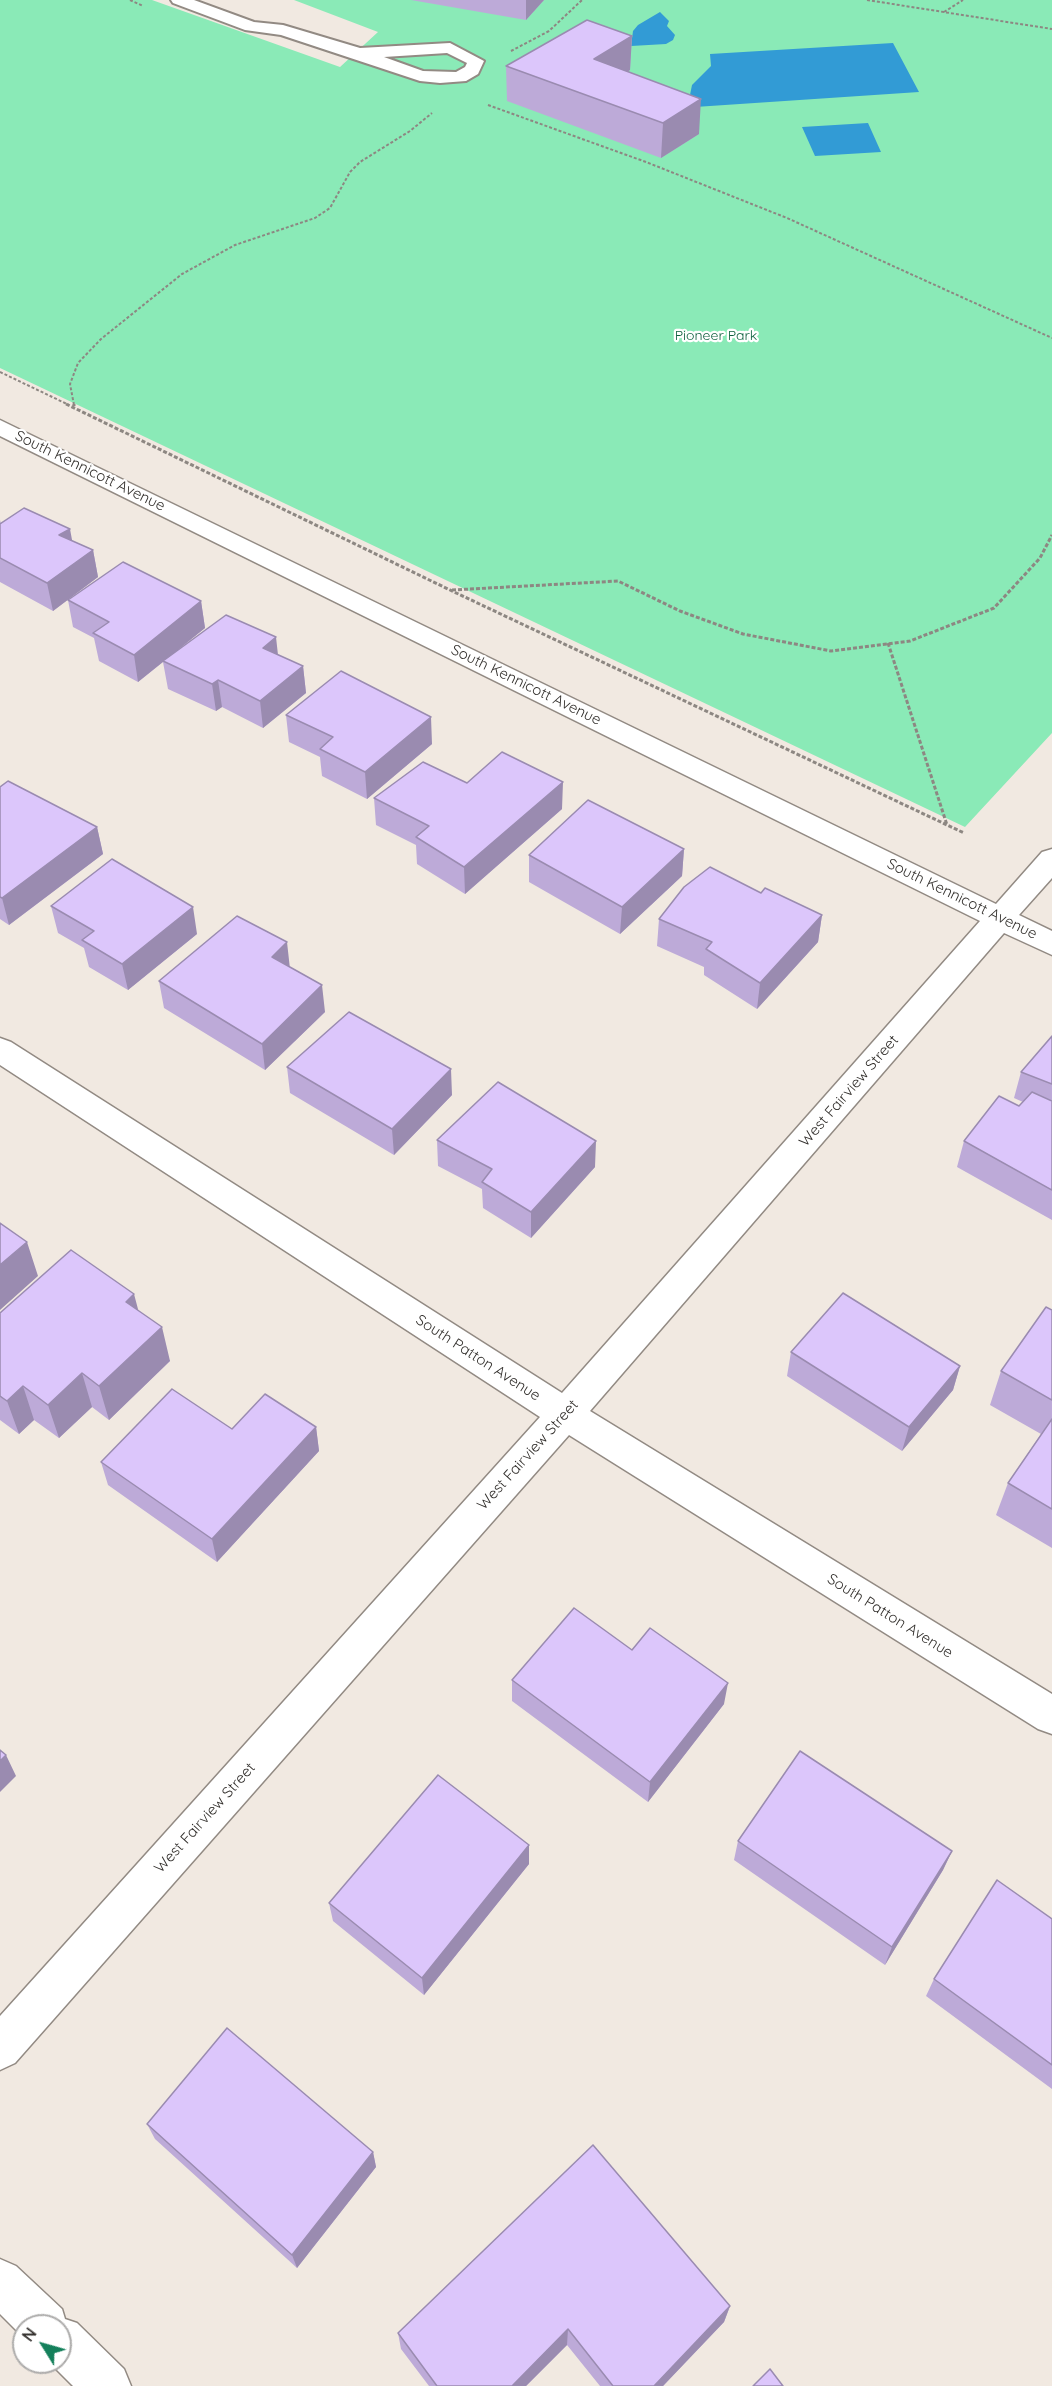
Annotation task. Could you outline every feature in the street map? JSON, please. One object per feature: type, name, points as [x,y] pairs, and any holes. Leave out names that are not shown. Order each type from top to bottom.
[{"type":"street","name":"South Kennicott Avenue","points":[[0,428],[1052,944]]},
{"type":"street","name":"West Fairview Street","points":[[0,2048],[565,1414],[1052,859]]},
{"type":"street","name":"South Patton Avenue","points":[[0,1050],[565,1414],[1052,1716]]},
{"type":"street","points":[[0,2282],[33,2314]]},
{"type":"street","points":[[72,2352],[107,2386]]},
{"type":"lane","points":[[178,0],[251,27],[283,30],[359,53],[420,76],[460,77],[472,69],[476,61],[450,48],[359,53]]},
{"type":"path","points":[[510,52],[549,31],[582,0]]},
{"type":"path","points":[[867,0],[1052,29]]},
{"type":"path","points":[[944,13],[963,0]]},
{"type":"path","points":[[488,105],[646,162],[787,218],[1052,338]]},
{"type":"path","points":[[75,407],[70,384],[78,363],[101,339],[182,274],[235,245],[315,218],[330,208],[338,191],[355,167],[410,131],[434,111]]},
{"type":"path","points":[[0,372],[450,590],[964,833]]},
{"type":"path","points":[[450,590],[618,581],[680,611],[743,634],[831,651],[910,640],[994,608],[1040,558],[1052,535]]},
{"type":"path","points":[[888,643],[947,825]]},
{"type":"green space","name":"Pioneer Park","points":[[0,0],[152,0],[340,67],[378,32],[294,0],[1052,0],[1052,733],[965,827],[0,368]]},
{"type":"water","points":[[660,12],[669,21],[667,26],[675,35],[673,40],[666,44],[631,46],[633,31],[638,25]]},
{"type":"water","points":[[893,43],[919,92],[695,107],[690,95],[692,85],[711,66],[710,54]]},
{"type":"water","points":[[868,123],[881,152],[815,156],[802,127]]},
{"type":"building","points":[[587,20],[632,36],[594,59],[701,99],[663,123],[506,66]]},
{"type":"building","points":[[24,508],[70,529],[59,535],[93,550],[47,583],[0,558],[0,524]]},
{"type":"building","points":[[123,562],[201,601],[134,655],[93,633],[109,622],[68,600]]},
{"type":"building","points":[[226,615],[276,637],[263,648],[303,666],[260,701],[218,680],[212,684],[163,661]]},
{"type":"building","points":[[341,671],[431,717],[365,772],[320,749],[333,737],[286,715]]},
{"type":"building","points":[[502,752],[563,782],[464,867],[416,837],[429,826],[374,798],[423,762],[467,783]]},
{"type":"building","points":[[8,781],[97,827],[2,898],[0,897],[0,787]]},
{"type":"building","points":[[588,800],[684,849],[622,907],[529,855]]},
{"type":"building","points":[[112,859],[193,907],[122,964],[82,940],[94,931],[51,906]]},
{"type":"building","points":[[710,867],[761,893],[765,888],[822,915],[760,983],[706,949],[712,942],[659,919],[684,887]]},
{"type":"building","points":[[237,916],[287,942],[272,957],[322,985],[262,1044],[159,981]]},
{"type":"building","points":[[349,1012],[451,1069],[392,1129],[287,1067]]},
{"type":"building","points":[[1052,1036],[1052,1084],[1021,1072]]},
{"type":"building","points":[[498,1082],[596,1141],[531,1212],[482,1182],[492,1169],[437,1140]]},
{"type":"building","points":[[1032,1092],[1052,1101],[1052,1190],[964,1141],[999,1096],[1019,1106]]},
{"type":"building","points":[[0,1223],[27,1242],[0,1265]]},
{"type":"building","points":[[71,1250],[134,1294],[126,1302],[162,1327],[99,1386],[82,1373],[48,1405],[23,1386],[7,1401],[0,1396],[0,1313]]},
{"type":"building","points":[[843,1293],[960,1366],[909,1427],[791,1352]]},
{"type":"building","points":[[1046,1307],[1052,1310],[1052,1400],[1001,1371]]},
{"type":"building","points":[[172,1389],[232,1429],[265,1394],[316,1427],[212,1539],[101,1462]]},
{"type":"building","points":[[1052,1419],[1052,1509],[1008,1483]]},
{"type":"building","points":[[574,1608],[632,1650],[650,1628],[728,1683],[650,1782],[512,1680]]},
{"type":"building","points":[[0,1750],[6,1755],[0,1761]]},
{"type":"building","points":[[800,1751],[952,1851],[892,1947],[738,1841]]},
{"type":"building","points":[[438,1775],[529,1845],[422,1978],[329,1903]]},
{"type":"building","points":[[997,1880],[1052,1919],[1052,2065],[934,1979]]},
{"type":"building","points":[[227,2028],[373,2152],[292,2255],[147,2124]]},
{"type":"building","points":[[593,2145],[730,2306],[654,2386],[613,2386],[568,2329],[512,2386],[437,2386],[398,2333]]},
{"type":"building","points":[[770,2369],[783,2386],[753,2386]]}]
